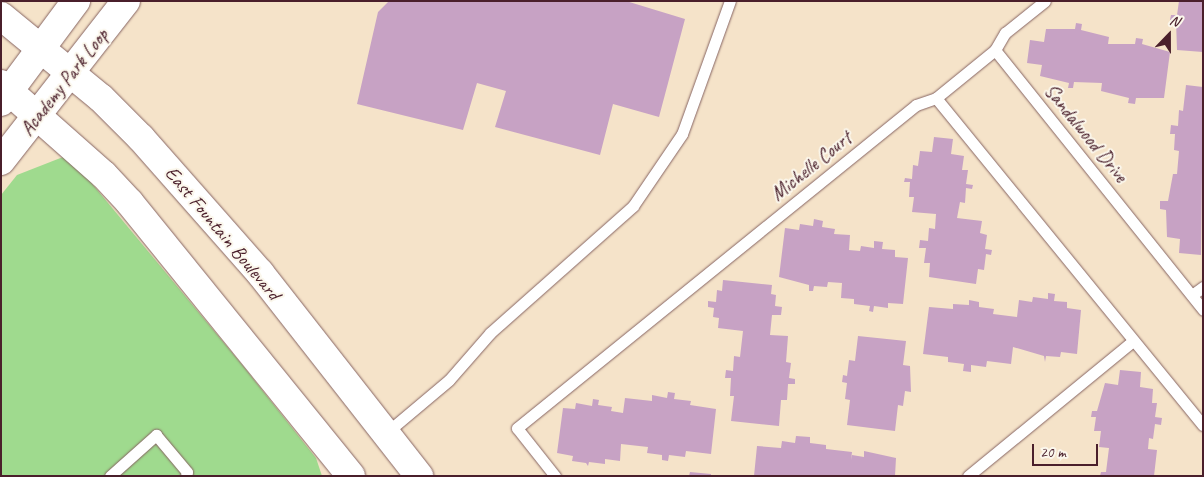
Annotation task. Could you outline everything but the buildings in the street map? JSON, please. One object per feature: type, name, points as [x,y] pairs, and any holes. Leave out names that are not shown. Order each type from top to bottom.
[{"type":"main road","name":"Academy Park Loop","points":[[4,92],[42,47],[76,1]]},
{"type":"main road","name":"Academy Park Loop","points":[[1,161],[72,73],[126,1]]},
{"type":"main road","name":"East Fountain Boulevard","points":[[1,16],[72,73],[141,138],[260,273],[419,476]]},
{"type":"main road","points":[[4,92],[39,115],[130,203],[351,476]]},
{"type":"lane","points":[[386,433],[449,380],[490,333],[633,206],[682,134],[730,1]]},
{"type":"lane","points":[[1045,1],[1005,33],[995,50],[936,98],[1203,425]]},
{"type":"lane","name":"Sandalwood Drive","points":[[995,50],[1203,310]]},
{"type":"lane","name":"Michelle Court","points":[[555,476],[517,428],[916,105],[936,98]]},
{"type":"lane","points":[[1192,295],[1203,287]]},
{"type":"lane","points":[[968,476],[1133,341]]},
{"type":"lane","points":[[110,476],[156,435],[186,472],[186,476]]},
{"type":"green space","points":[[63,157],[89,180],[244,367],[316,458],[322,476],[1,476],[1,195],[17,175]]}]
